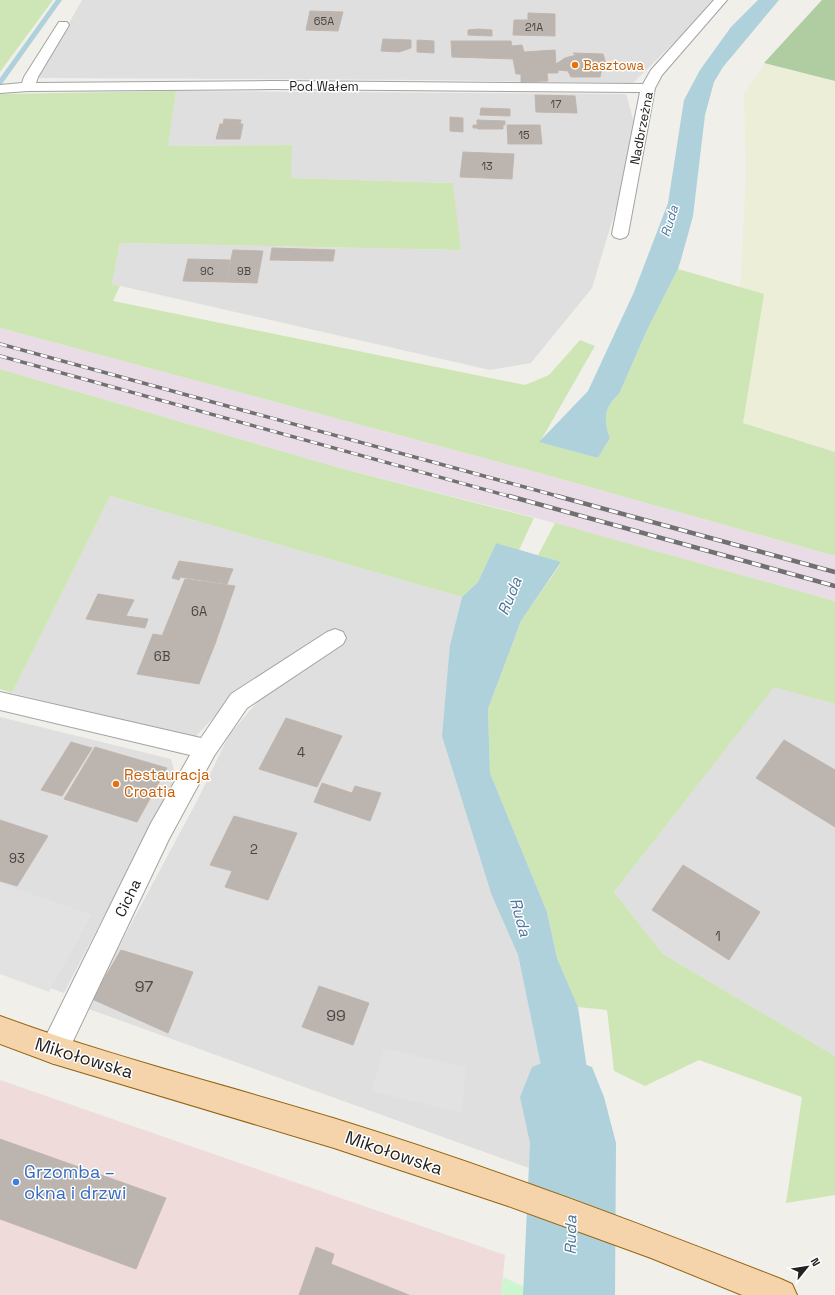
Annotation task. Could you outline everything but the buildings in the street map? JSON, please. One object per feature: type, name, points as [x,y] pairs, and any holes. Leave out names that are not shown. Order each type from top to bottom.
[{"type":"main road","name":"Mikołowska","points":[[0,1030],[54,1050],[334,1133],[508,1191],[651,1244],[781,1295]]},
{"type":"street","name":"Nadbrzeżna","points":[[620,234],[648,88],[656,73],[721,0]]},
{"type":"street","points":[[28,87],[31,77],[63,25]]},
{"type":"street","name":"Pod Wałem","points":[[4,88],[272,85],[648,88]]},
{"type":"street","name":"Cicha","points":[[54,1050],[160,831],[206,749],[239,701],[335,638]]},
{"type":"street","points":[[0,701],[206,749]]},
{"type":"shaded area","points":[[82,0],[717,0],[633,83],[427,80],[38,78]]},
{"type":"shaded area","points":[[176,91],[626,94],[635,126],[619,198],[592,288],[531,363],[490,370],[112,284],[120,243],[460,250],[453,183],[291,178],[291,145],[167,146]]},
{"type":"shaded area","points":[[0,328],[536,472],[835,556],[835,601],[514,512],[336,467],[0,369]]},
{"type":"shaded area","points":[[110,496],[462,597],[450,645],[492,896],[518,955],[546,1090],[548,1175],[86,1008],[198,799],[229,735],[261,698],[344,640],[331,629],[238,692],[195,737],[12,693]]},
{"type":"shaded area","points":[[774,686],[835,704],[835,1056],[663,954],[614,892]]},
{"type":"shaded area","points":[[0,717],[171,759],[176,776],[64,993],[0,969]]},
{"type":"shaded area","points":[[0,883],[92,915],[49,992],[0,974]]},
{"type":"shaded area","points":[[384,1048],[466,1068],[462,1113],[371,1091]]},
{"type":"shaded area","points":[[0,1080],[505,1255],[501,1295],[0,1295]]},
{"type":"green space","points":[[0,0],[53,0],[0,72]]},
{"type":"green space","points":[[822,0],[835,0],[835,81],[764,63]]},
{"type":"green space","points":[[765,64],[835,81],[835,452],[743,423],[763,294],[740,287],[746,178],[744,92]]},
{"type":"green space","points":[[176,91],[168,146],[292,145],[291,178],[453,183],[461,250],[120,243],[112,284],[120,286],[113,301],[525,385],[549,375],[580,340],[595,346],[540,442],[598,458],[610,438],[606,425],[606,414],[610,404],[619,394],[648,328],[678,269],[764,294],[743,423],[835,452],[835,556],[536,472],[0,328],[0,94]]},
{"type":"green space","points":[[0,369],[336,467],[534,518],[519,550],[496,543],[478,582],[462,597],[110,496],[12,693],[0,689]]},
{"type":"green space","points":[[555,523],[835,601],[835,704],[774,687],[614,892],[663,954],[835,1056],[835,1195],[786,1203],[802,1097],[699,1060],[645,1086],[614,1071],[607,1010],[578,1007],[557,958],[547,912],[490,773],[488,709],[521,621],[561,563],[538,555]]},
{"type":"green space","points":[[503,1277],[541,1295],[501,1295]]},
{"type":"water","points":[[758,0],[779,0],[723,67],[714,82],[705,115],[693,216],[682,256],[678,269],[648,328],[619,394],[610,404],[606,414],[606,425],[610,438],[598,458],[539,442],[588,391],[634,292],[668,203],[684,100],[700,70],[731,27]]},
{"type":"water","points":[[496,543],[561,562],[521,621],[488,709],[490,773],[547,912],[557,958],[578,1007],[587,1069],[594,1135],[605,1198],[548,1175],[546,1090],[518,955],[492,896],[442,736],[450,645],[462,597],[478,582]]},
{"type":"waterway","points":[[0,83],[59,0]]},
{"type":"waterway","name":"Ruda","points":[[562,1097],[573,1143],[569,1295]]},
{"type":"railway","points":[[0,344],[561,497]]},
{"type":"railway","points":[[0,356],[512,497]]},
{"type":"railway","points":[[509,496],[835,586]]},
{"type":"railway","points":[[557,496],[835,572]]},
{"type":"place","name":"Basztowa","points":[[575,65]]},
{"type":"place","name":"Restauracja Croatia","points":[[116,784]]},
{"type":"place","name":"Grzomba – okna i drzwi","points":[[16,1182]]}]
